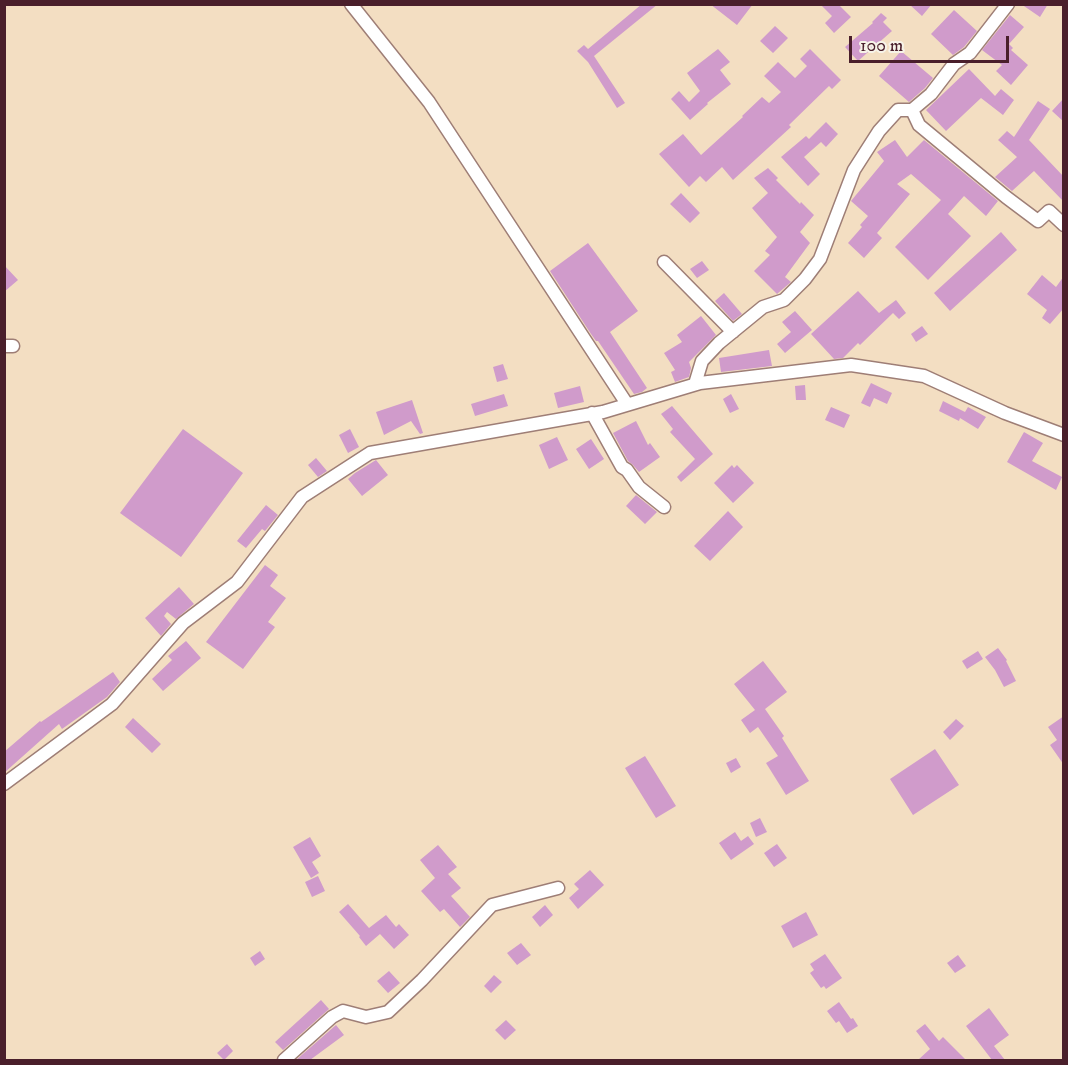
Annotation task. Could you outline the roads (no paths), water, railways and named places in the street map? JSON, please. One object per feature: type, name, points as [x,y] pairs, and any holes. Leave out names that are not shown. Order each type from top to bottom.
[{"type":"street","points":[[351,4],[429,102],[627,404]]},
{"type":"street","points":[[695,384],[702,361],[763,308],[784,300],[805,279],[820,259],[854,170],[879,131],[898,110],[912,110],[931,94],[954,64],[970,53],[1008,4]]},
{"type":"street","points":[[912,110],[919,125],[1010,200],[1038,221],[1049,212],[1064,225]]},
{"type":"street","points":[[664,262],[733,332]]},
{"type":"street","points":[[4,784],[112,704],[183,623],[237,582],[302,497],[370,453],[592,413],[695,384],[851,365],[924,376],[1005,413],[1064,435]]},
{"type":"street","points":[[592,413],[622,467],[627,470],[639,487],[664,507]]},
{"type":"street","points":[[285,1060],[332,1017],[344,1011],[366,1017],[388,1012],[422,980],[492,905],[558,888]]}]
